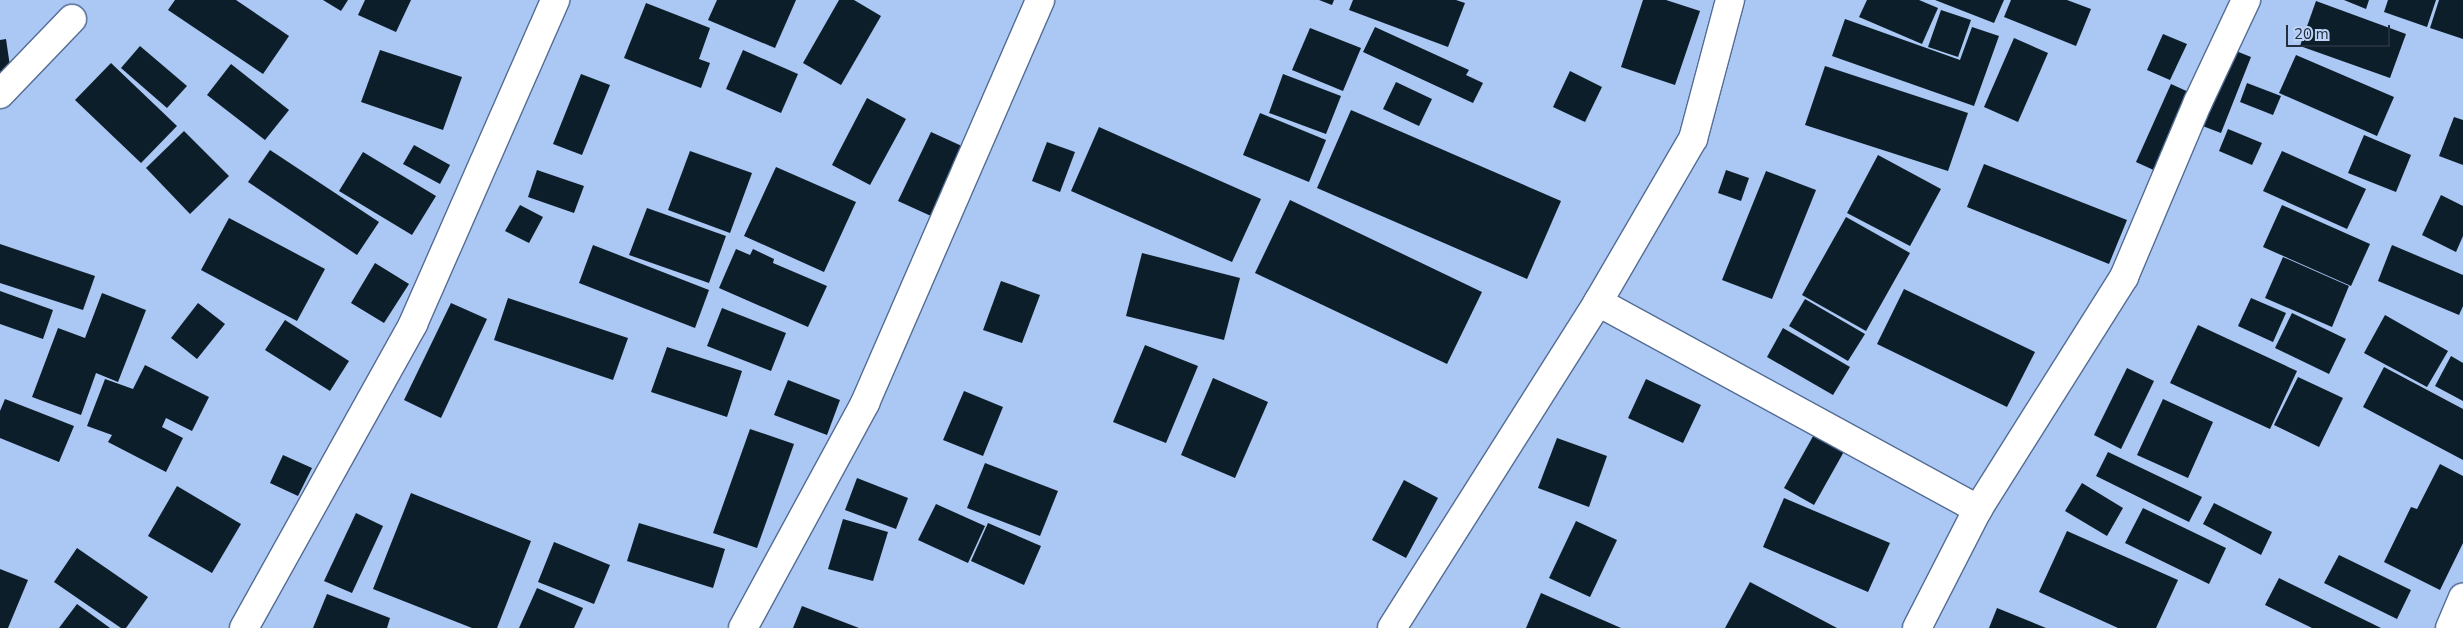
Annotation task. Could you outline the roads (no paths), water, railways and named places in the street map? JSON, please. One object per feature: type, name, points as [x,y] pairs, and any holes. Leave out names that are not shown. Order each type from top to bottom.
[{"type":"street","points":[[244,628],[413,324],[555,0]]},
{"type":"street","points":[[743,628],[864,403],[1040,0]]},
{"type":"street","points":[[1392,628],[1598,302],[1693,139],[1730,0]]},
{"type":"street","points":[[1917,628],[1978,509],[2124,276],[2198,102],[2246,0]]},
{"type":"street","points":[[0,94],[72,19]]},
{"type":"street","points":[[1598,302],[1978,509]]},
{"type":"street","points":[[2450,628],[2463,598]]}]
